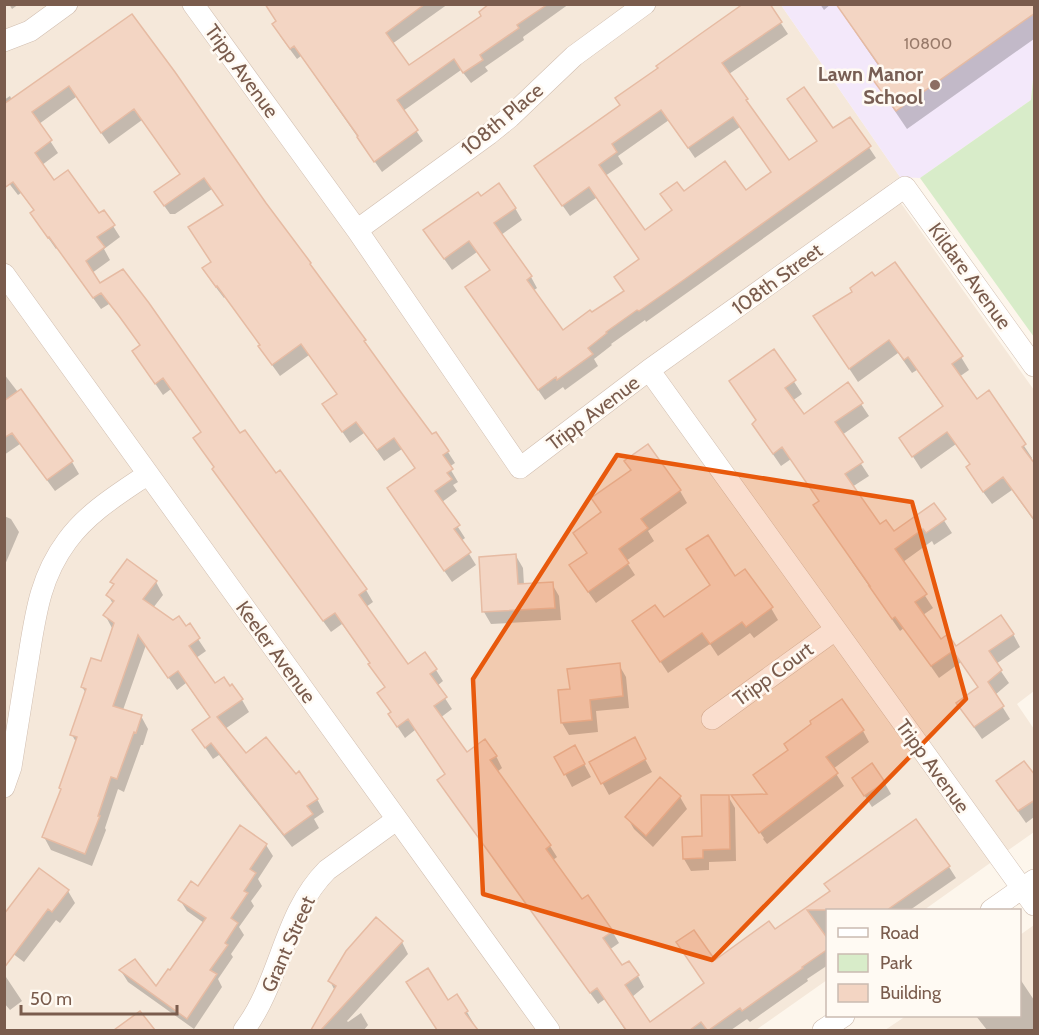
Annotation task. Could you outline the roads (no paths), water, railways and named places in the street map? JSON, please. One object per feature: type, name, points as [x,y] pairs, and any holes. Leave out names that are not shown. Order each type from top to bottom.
[{"type":"street","points":[[4,41],[30,31],[67,4]]},
{"type":"street","name":"Tripp Avenue","points":[[193,4],[357,230],[520,468],[649,370],[835,630],[1030,891]]},
{"type":"street","name":"108th Place","points":[[357,230],[489,134],[574,56],[645,4]]},
{"type":"street","name":"Kildare Avenue","points":[[905,187],[1035,366]]},
{"type":"street","name":"108th Street","points":[[649,370],[905,187]]},
{"type":"street","name":"Keeler Avenue","points":[[4,274],[549,1030]]},
{"type":"street","points":[[4,787],[11,767],[39,597],[51,566],[67,540],[87,518],[148,474]]},
{"type":"street","name":"Tripp Court","points":[[712,719],[835,630]]},
{"type":"street","name":"Grant Street","points":[[244,1030],[260,1007],[271,983],[295,916],[319,879],[327,870],[396,820]]},
{"type":"street","points":[[994,909],[1030,891]]},
{"type":"street","points":[[823,1030],[842,1017]]},
{"type":"place","name":"Lawn Manor School","points":[[935,85]]}]
